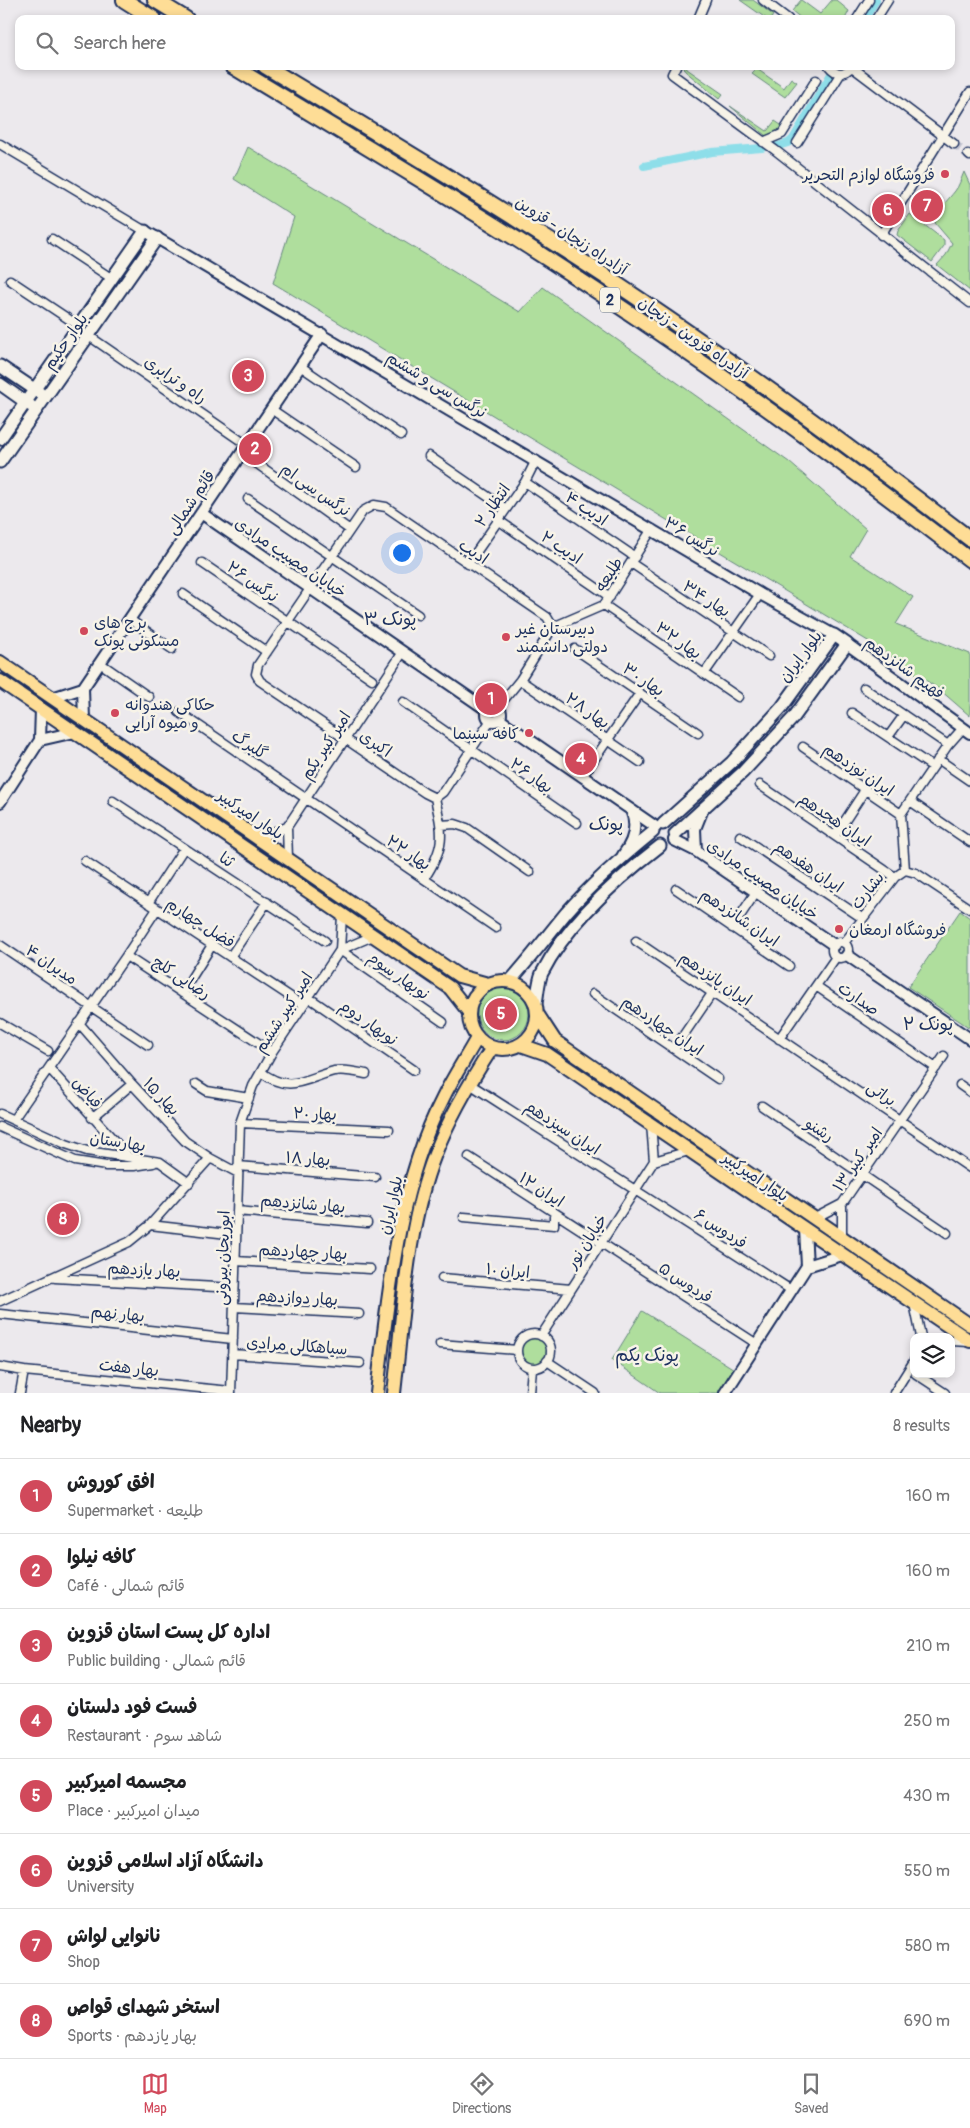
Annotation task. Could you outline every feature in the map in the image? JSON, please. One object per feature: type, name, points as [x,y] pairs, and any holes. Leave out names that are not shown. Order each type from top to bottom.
[{"type":"highway","points":[[124,0],[148,15]]},
{"type":"highway","points":[[155,0],[179,15]]},
{"type":"highway","name":"آزادراه قزوین - زنجان","points":[[239,70],[518,240],[644,323],[864,478],[970,560]]},
{"type":"highway","name":"آزادراه زنجان - قزوین","points":[[271,70],[528,226],[654,309],[875,466],[970,539]]},
{"type":"main road","name":"بلوار حکیم","points":[[0,439],[145,231]]},
{"type":"main road","name":"بلوار حکیم","points":[[0,462],[157,238]]},
{"type":"main road","points":[[78,327],[88,336]]},
{"type":"main road","points":[[0,366],[46,396]]},
{"type":"main road","points":[[0,384],[36,410]]},
{"type":"main road","name":"بلوار ایران","points":[[510,981],[567,913],[621,858],[732,762],[782,707],[834,635],[847,644],[794,717],[742,772],[675,837]]},
{"type":"main road","name":"بلوار امیرکبیر","points":[[0,662],[458,976],[488,984]]},
{"type":"main road","name":"بلوار امیرکبیر","points":[[0,681],[450,988],[468,1011]]},
{"type":"main road","points":[[537,1009],[526,989],[510,981],[499,981],[488,984],[475,995],[468,1011],[472,1030],[477,1038],[492,1048],[512,1049],[521,1045],[530,1037],[536,1026],[542,974],[578,922],[630,869],[660,846],[667,846],[675,837],[671,826],[657,828],[654,841],[660,846]]},
{"type":"main road","name":"بلوار امیرکبیر","points":[[537,1009],[555,1041],[970,1325]]},
{"type":"main road","name":"بلوار ایران","points":[[377,1393],[398,1239],[411,1182],[442,1098],[477,1038]]},
{"type":"main road","name":"بلوار امیرکبیر","points":[[521,1045],[547,1054],[970,1342]]},
{"type":"main road","name":"بلوار ایران","points":[[394,1393],[409,1267],[425,1185],[447,1124],[465,1090],[492,1048]]},
{"type":"street","points":[[700,15],[706,0]]},
{"type":"street","points":[[763,0],[783,15]]},
{"type":"street","points":[[860,15],[869,0]]},
{"type":"street","points":[[879,15],[888,0]]},
{"type":"street","points":[[674,70],[672,74],[763,142],[970,304]]},
{"type":"street","points":[[833,70],[841,73]]},
{"type":"street","points":[[797,143],[841,73],[846,70]]},
{"type":"street","points":[[857,70],[941,136],[954,144]]},
{"type":"street","points":[[763,142],[782,134],[816,80]]},
{"type":"street","points":[[881,235],[970,92]]},
{"type":"street","points":[[0,144],[145,231]]},
{"type":"street","name":"نرگس سی و ششم","points":[[145,231],[536,460]]},
{"type":"street","points":[[52,238],[111,278]]},
{"type":"street","points":[[10,280],[78,327]]},
{"type":"street","name":"قائم شمالی","points":[[83,688],[322,334]]},
{"type":"street","name":"راه و ترابری","points":[[88,336],[245,449]]},
{"type":"street","points":[[300,366],[401,435]]},
{"type":"street","points":[[271,409],[356,467]]},
{"type":"street","name":"نرگس سی ام","points":[[245,449],[350,530]]},
{"type":"street","points":[[429,456],[506,509]]},
{"type":"street","name":"انتظار ۲","points":[[468,564],[524,482],[536,460]]},
{"type":"street","name":"نرگس ۳۶","points":[[536,460],[760,594],[834,635]]},
{"type":"street","name":"ادیب ۴","points":[[524,482],[633,560]]},
{"type":"street","points":[[248,499],[418,615]]},
{"type":"street","name":"ادیب","points":[[350,530],[363,511],[374,505],[386,507],[547,617],[553,627]]},
{"type":"street","name":"خیابان مصیب مرادی","points":[[201,514],[487,710]]},
{"type":"street","name":"ادیب ۲","points":[[498,520],[610,597]]},
{"type":"street","name":"طلیعه","points":[[553,627],[604,605],[652,529]]},
{"type":"street","points":[[183,594],[267,652],[350,530]]},
{"type":"street","name":"بهار ۳۴","points":[[633,560],[769,656]]},
{"type":"street","name":"نرگس ۲۶","points":[[202,563],[372,680]]},
{"type":"street","points":[[704,674],[760,594]]},
{"type":"street","name":"بهار ۳۲","points":[[604,605],[738,697]]},
{"type":"street","points":[[129,619],[172,649]]},
{"type":"street","points":[[498,707],[520,680],[553,627]]},
{"type":"street","name":"فهیم شانزدهم","points":[[847,644],[966,730]]},
{"type":"street","name":"بهار ۳۰","points":[[575,649],[698,733]]},
{"type":"street","name":"اکبری","points":[[267,652],[258,665],[256,674],[260,681],[425,794],[435,798]]},
{"type":"street","name":"امیر کبیر یکم","points":[[287,827],[403,652]]},
{"type":"street","points":[[100,663],[149,697]]},
{"type":"street","name":"بهار ۲۸","points":[[520,680],[640,762]]},
{"type":"street","points":[[52,698],[83,688],[84,720]]},
{"type":"street","points":[[864,688],[948,746]]},
{"type":"street","points":[[582,777],[640,693]]},
{"type":"street","name":"بهار ۲۶","points":[[403,702],[577,823]]},
{"type":"street","points":[[498,707],[492,706],[487,710],[487,716],[657,828]]},
{"type":"street","points":[[424,879],[436,860],[442,845],[441,825],[435,798],[443,792],[472,749],[501,712],[498,707]]},
{"type":"street","points":[[0,802],[40,740],[41,709]]},
{"type":"street","name":"گلبرگ","points":[[179,712],[306,798]]},
{"type":"street","points":[[852,713],[933,767]]},
{"type":"street","points":[[888,737],[904,716]]},
{"type":"street","points":[[905,870],[900,814],[948,746],[966,730]]},
{"type":"street","points":[[40,740],[75,732]]},
{"type":"street","name":"ایران نوزدهم","points":[[803,747],[900,814]]},
{"type":"street","points":[[938,759],[970,781]]},
{"type":"street","name":"ایران هجدهم","points":[[760,785],[895,877]]},
{"type":"street","points":[[835,836],[866,790]]},
{"type":"street","name":"بهار ۲۲","points":[[306,798],[496,928]]},
{"type":"street","name":"ثنا","points":[[114,801],[325,940]]},
{"type":"street","points":[[910,801],[970,842]]},
{"type":"street","points":[[696,851],[695,829],[704,808]]},
{"type":"street","points":[[621,858],[632,839],[634,818],[631,810]]},
{"type":"street","points":[[441,825],[455,824],[467,828],[530,872]]},
{"type":"street","points":[[257,838],[287,827],[288,859]]},
{"type":"street","name":"ایران هفدهم","points":[[740,836],[862,918]]},
{"type":"street","name":"خیابان مصیب مرادی","points":[[675,837],[756,892],[839,944]]},
{"type":"street","points":[[148,903],[184,848]]},
{"type":"street","name":"فضل چهارم","points":[[85,861],[303,1005]]},
{"type":"street","name":"بشارت","points":[[839,944],[895,877],[905,870],[916,873],[970,909]]},
{"type":"street","name":"ایران شانزدهم","points":[[676,889],[789,966]]},
{"type":"street","points":[[732,928],[756,892]]},
{"type":"street","points":[[230,957],[267,902]]},
{"type":"street","points":[[13,1120],[157,908]]},
{"type":"street","points":[[342,915],[340,950],[373,936]]},
{"type":"street","name":"ایران پانزدهم","points":[[636,941],[779,1039]]},
{"type":"street","points":[[779,1039],[816,986],[841,956],[848,948],[839,944],[832,951],[841,956],[970,1039]]},
{"type":"street","name":"مدیران ۴","points":[[0,945],[148,1045]]},
{"type":"street","points":[[182,993],[212,945]]},
{"type":"street","name":"امیر کبیر ششم","points":[[240,1123],[260,1072],[340,950]]},
{"type":"street","name":"نوبهار سوم","points":[[340,950],[443,1022]]},
{"type":"street","name":"رضایی کلج","points":[[126,956],[272,1052]]},
{"type":"street","name":"صدارت","points":[[816,986],[936,1068]]},
{"type":"street","points":[[674,1049],[713,992]]},
{"type":"street","name":"ایران چهاردهم","points":[[593,994],[718,1078]]},
{"type":"street","name":"نوبهار دوم","points":[[308,997],[414,1070]]},
{"type":"street","points":[[0,1023],[48,1051]]},
{"type":"street","name":"بهار ۱۵","points":[[79,1023],[132,1084],[185,1140],[210,1158],[238,1170]]},
{"type":"street","name":"براتی","points":[[779,1039],[970,1168]]},
{"type":"street","name":"امیر کبیر ۱۳","points":[[842,1204],[944,1056]]},
{"type":"street","name":"فیاض","points":[[49,1068],[128,1156]]},
{"type":"street","points":[[260,1072],[270,1079],[287,1084],[312,1079],[336,1070],[366,1074]]},
{"type":"street","points":[[92,1118],[132,1084]]},
{"type":"street","points":[[196,1084],[207,1091],[249,1098]]},
{"type":"street","points":[[960,1085],[970,1092]]},
{"type":"street","name":"ایران سیزدهم","points":[[476,1088],[636,1190]]},
{"type":"street","name":"رشنو","points":[[762,1106],[947,1233]]},
{"type":"street","name":"بهارستان","points":[[0,1114],[87,1151],[160,1162]]},
{"type":"street","name":"بهار ۲۰","points":[[240,1123],[389,1130]]},
{"type":"street","name":"ابوریحان بیرونی","points":[[231,1392],[240,1123]]},
{"type":"street","points":[[651,1124],[654,1161],[689,1151]]},
{"type":"street","name":"بهارستان","points":[[0,1127],[75,1161],[106,1166],[134,1166],[160,1162]]},
{"type":"street","name":"ایران ۱۲","points":[[469,1157],[601,1243]]},
{"type":"street","points":[[0,1301],[129,1242],[150,1225],[210,1158]]},
{"type":"street","name":"خیابان نور","points":[[541,1336],[654,1161]]},
{"type":"street","points":[[160,1162],[189,1183]]},
{"type":"street","name":"بهار ۱۸","points":[[238,1170],[375,1177]]},
{"type":"street","name":"فردوس ۶","points":[[636,1190],[792,1290]]},
{"type":"street","points":[[815,1218],[842,1204],[842,1236]]},
{"type":"street","name":"بهار شانزدهم","points":[[237,1211],[367,1223]]},
{"type":"street","points":[[464,1217],[554,1225],[554,1213]]},
{"type":"street","points":[[150,1225],[236,1235]]},
{"type":"street","points":[[726,1393],[807,1266],[805,1229]]},
{"type":"street","name":"فردوس ۵","points":[[601,1243],[757,1344]]},
{"type":"street","points":[[807,1266],[842,1255]]},
{"type":"street","name":"بهار چهاردهم","points":[[235,1261],[370,1269]]},
{"type":"street","name":"بهار یازدهم","points":[[53,1278],[234,1288]]},
{"type":"street","name":"ایران ۱۰","points":[[442,1278],[571,1289]]},
{"type":"street","points":[[914,1303],[920,1333]]},
{"type":"street","name":"بهار دوازدهم","points":[[234,1307],[359,1314]]},
{"type":"street","name":"بهار نهم","points":[[0,1314],[232,1339]]},
{"type":"street","points":[[541,1336],[549,1345],[550,1350],[547,1361],[543,1365],[532,1368],[523,1364],[517,1355],[518,1345],[525,1337],[541,1336]]},
{"type":"street","points":[[955,1341],[970,1342]]},
{"type":"street","points":[[440,1344],[517,1350]]},
{"type":"street","name":"سیاهکالی مرادی","points":[[232,1354],[360,1363]]},
{"type":"street","points":[[547,1361],[595,1393]]},
{"type":"street","name":"بهار هفت","points":[[0,1367],[231,1392]]},
{"type":"street","points":[[530,1393],[532,1368]]},
{"type":"street","points":[[20,1393],[24,1371]]},
{"type":"street","points":[[894,1393],[910,1375]]},
{"type":"street","points":[[922,1378],[944,1393]]},
{"type":"green space","points":[[740,0],[753,0],[773,15],[761,15]]},
{"type":"green space","points":[[801,0],[820,14],[832,0],[836,0],[849,11],[847,15],[797,15],[792,11]]},
{"type":"green space","points":[[688,70],[723,94],[719,99],[685,71]]},
{"type":"green space","points":[[758,70],[784,88],[791,78],[797,82],[785,97],[752,74]]},
{"type":"green space","points":[[730,106],[767,131],[775,121],[784,127],[766,136]]},
{"type":"green space","points":[[248,147],[520,312],[543,287],[789,462],[866,529],[850,556],[913,597],[896,624],[970,654],[970,716],[940,690],[868,641],[273,283],[294,217],[234,179]]},
{"type":"green space","points":[[964,172],[970,185],[970,291],[937,265],[946,255],[952,243],[935,223],[936,219],[959,185]]},
{"type":"green space","points":[[910,214],[944,240],[944,246],[932,262],[897,235]]},
{"type":"green space","points":[[139,245],[145,250],[90,328],[85,324]]},
{"type":"green space","points":[[960,911],[970,918],[970,1028],[908,987]]},
{"type":"green space","points":[[503,988],[513,990],[521,996],[527,1004],[529,1014],[527,1024],[521,1032],[513,1038],[503,1040],[493,1038],[485,1032],[479,1024],[477,1014],[479,1004],[485,996],[493,990]]},
{"type":"green space","points":[[642,1311],[739,1372],[725,1393],[660,1393],[612,1360]]},
{"type":"green space","points":[[533,1334],[545,1339],[550,1351],[545,1363],[533,1368],[521,1363],[516,1351],[521,1339]]},
{"type":"waterway","points":[[867,15],[876,0]]},
{"type":"waterway","points":[[778,146],[788,143],[793,139],[831,74]]},
{"type":"waterway","points":[[644,166],[712,152],[762,148]]},
{"type":"tunnel","points":[[954,144],[968,154]]},
{"type":"place","name":"فروشگاه لوازم التحریر","points":[[945,174]]},
{"type":"place","name":"نانوایی لواش","points":[[927,206]]},
{"type":"place","name":"دانشگاه آزاد اسلامی قزوین","points":[[888,210]]},
{"type":"place","name":"اداره کل پست استان قزوین","points":[[248,376]]},
{"type":"place","name":"کافه نیلوا","points":[[255,449]]},
{"type":"place","name":"برج های مسکونی پونک","points":[[84,631]]},
{"type":"place","name":"دبیرستان غیر دولتی دانشمند","points":[[506,637]]},
{"type":"place","name":"افق کوروش","points":[[491,699]]},
{"type":"place","name":"حکاکی هندوانه و میوه آرایی","points":[[115,713]]},
{"type":"place","name":"کافه سینما","points":[[529,733]]},
{"type":"place","name":"فست فود دلستان","points":[[581,759]]},
{"type":"place","name":"فروشگاه ارمغان","points":[[839,929]]},
{"type":"place","name":"مجسمه امیرکبیر","points":[[501,1014]]},
{"type":"place","name":"استخر شهدای قواص","points":[[63,1219]]},
{"type":"district","name":"پونک ۳","points":[[390,619]]},
{"type":"district","name":"پونک","points":[[606,824]]},
{"type":"district","name":"پونک ۲","points":[[928,1024]]},
{"type":"district","name":"پونک یکم","points":[[647,1355]]}]
